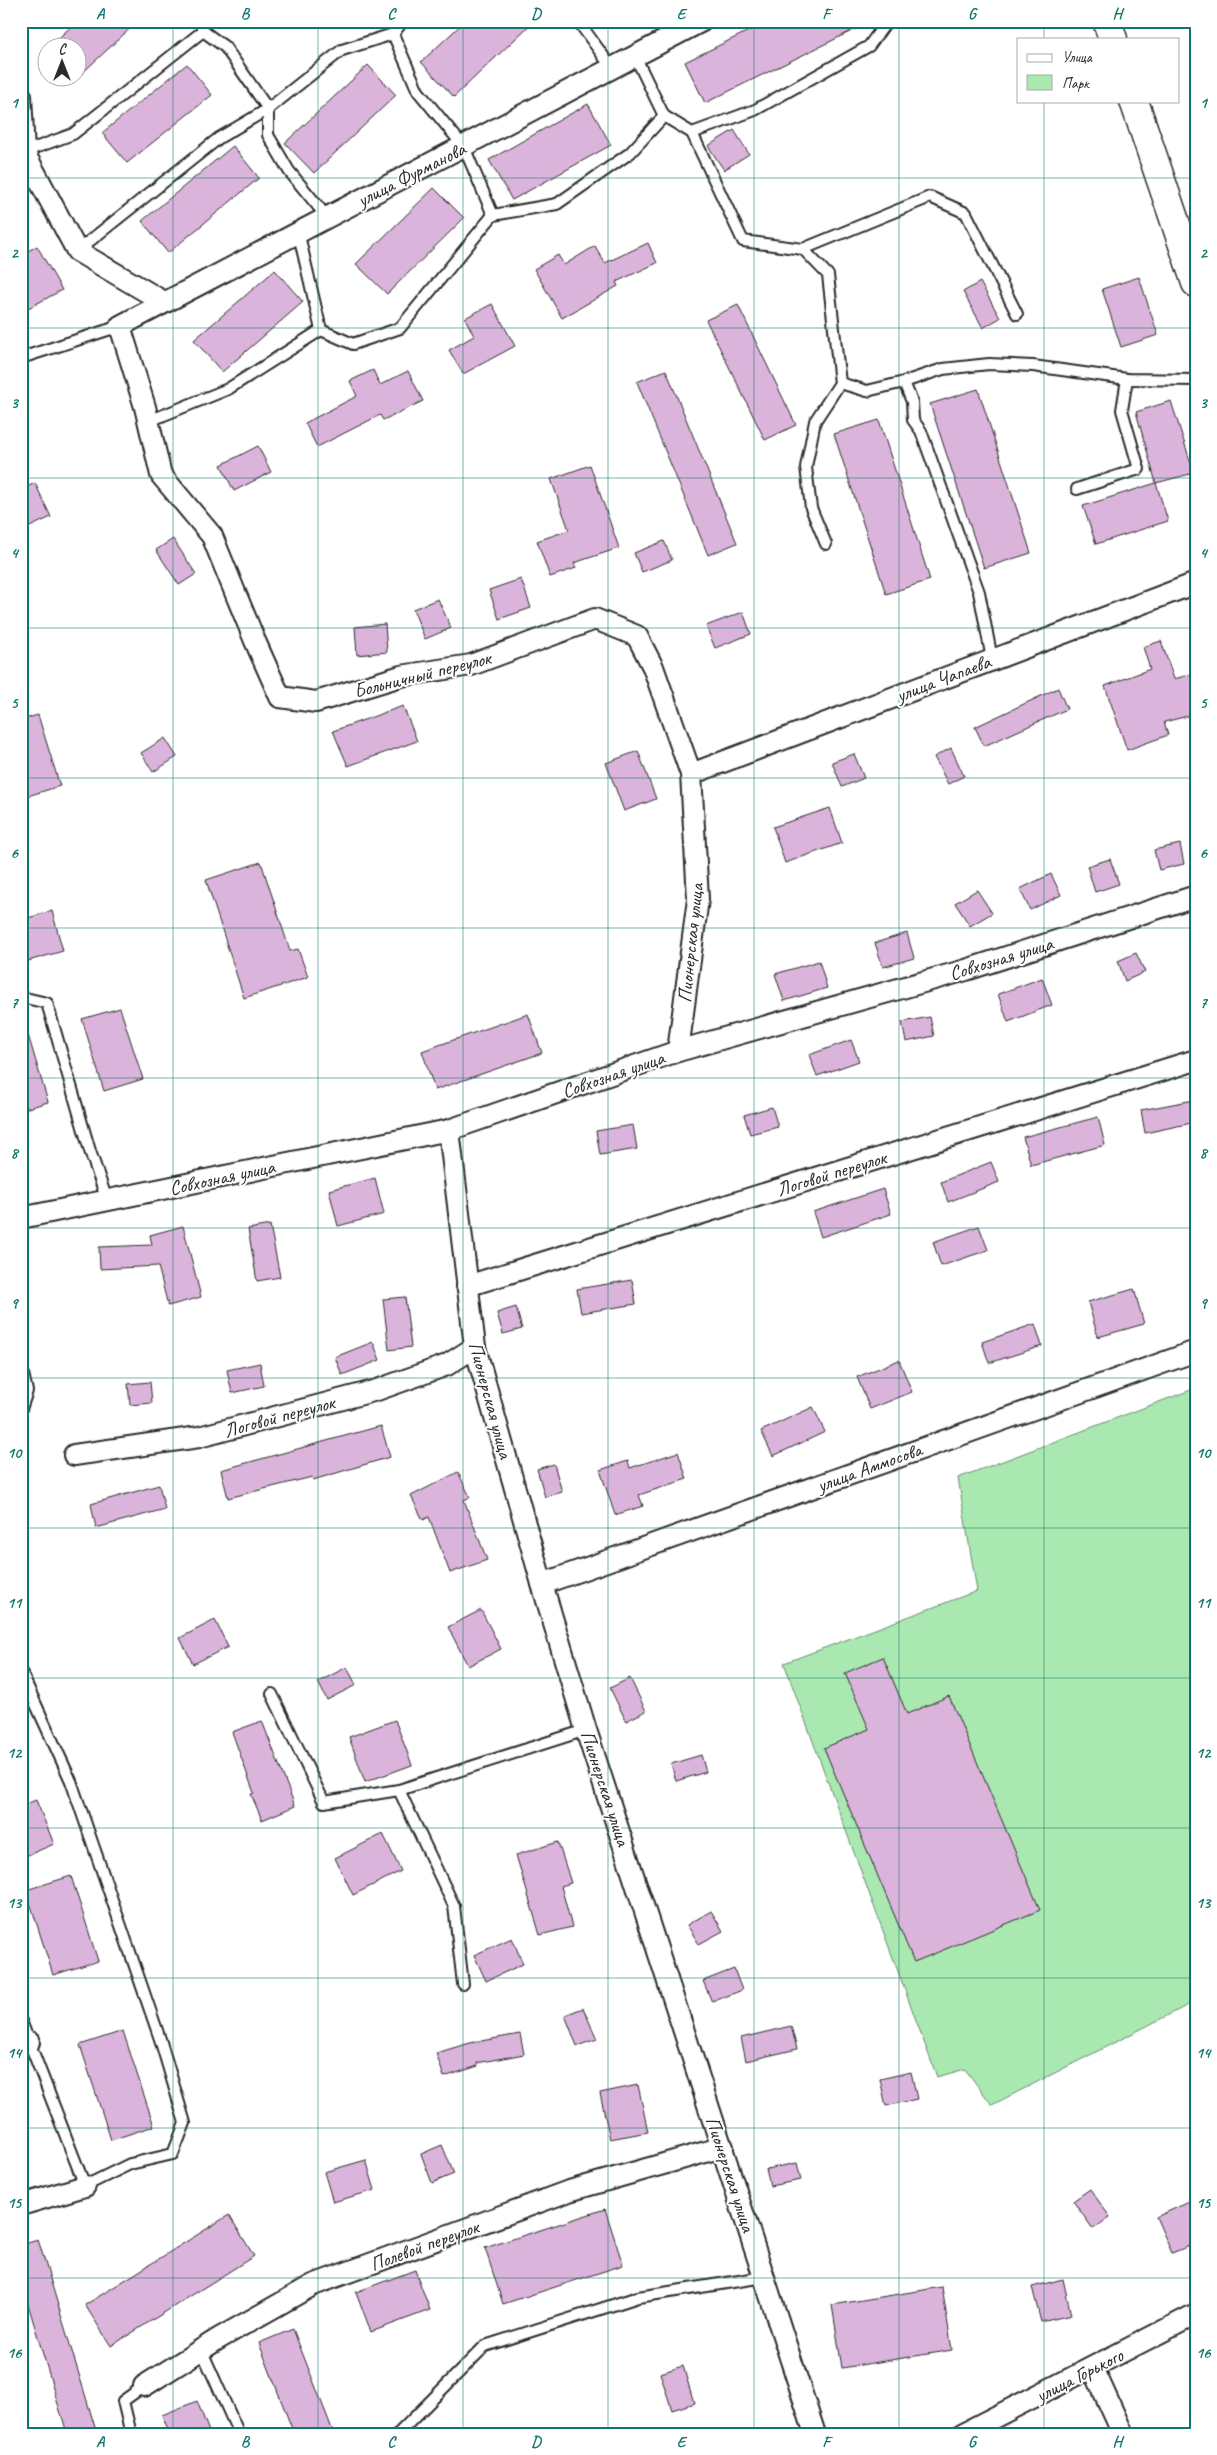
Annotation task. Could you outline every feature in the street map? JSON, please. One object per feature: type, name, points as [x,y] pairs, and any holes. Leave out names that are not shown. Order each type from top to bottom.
[{"type":"main road","points":[[1107,21],[1113,38]]},
{"type":"main road","points":[[1134,102],[1196,283]]},
{"type":"street","name":"улица Фурманова","points":[[120,326],[326,216],[464,147],[702,21]]},
{"type":"street","points":[[21,96],[24,152],[77,251],[164,302]]},
{"type":"street","name":"Больничный переулок","points":[[120,326],[149,421],[160,475],[212,536],[280,697],[316,702],[401,676],[471,665],[595,620],[637,636],[653,667],[691,774]]},
{"type":"street","name":"улица Чапаева","points":[[691,774],[1196,583]]},
{"type":"street","name":"Пионерская улица","points":[[678,1051],[698,899],[691,774]]},
{"type":"street","name":"Совхозная улица","points":[[21,1218],[449,1130],[678,1051],[966,970],[1196,896]]},
{"type":"street","name":"Логовой переулок","points":[[467,1286],[1196,1060]]},
{"type":"street","name":"Пионерская улица","points":[[449,1130],[475,1347],[542,1584],[586,1730],[815,2434]]},
{"type":"street","name":"Логовой переулок","points":[[74,1455],[199,1437],[377,1390],[447,1365],[475,1347]]},
{"type":"street","name":"улица Аммосова","points":[[542,1584],[1196,1351]]},
{"type":"street","name":"Полевой переулок","points":[[144,2386],[201,2349],[313,2285],[569,2192],[723,2147]]},
{"type":"street","points":[[21,2205],[84,2186]]},
{"type":"street","name":"улица Горького","points":[[962,2434],[1196,2314]]},
{"type":"street","points":[[1093,2368],[1123,2434]]},
{"type":"lane","points":[[77,251],[219,138],[268,108],[342,50],[393,34],[403,21]]},
{"type":"lane","points":[[578,21],[612,68]]},
{"type":"lane","points":[[692,133],[755,110],[869,46],[887,21]]},
{"type":"lane","points":[[24,152],[73,134],[202,26],[225,47],[268,108],[268,135],[288,171],[326,216]]},
{"type":"lane","points":[[393,34],[418,91],[464,147],[493,215]]},
{"type":"lane","points":[[635,56],[664,116],[692,133],[744,241],[803,249],[930,197],[966,213],[1017,314]]},
{"type":"lane","points":[[320,330],[353,344],[400,328],[493,215],[557,204],[630,153],[664,116]]},
{"type":"lane","points":[[298,231],[320,330]]},
{"type":"lane","points":[[803,249],[828,275],[840,382],[814,421],[806,466],[811,508],[826,544]]},
{"type":"lane","points":[[21,358],[120,326]]},
{"type":"lane","points":[[149,421],[228,389],[320,330]]},
{"type":"lane","points":[[840,382],[867,391],[904,382],[943,369],[989,364],[1033,366],[1127,379],[1196,380]]},
{"type":"lane","points":[[1077,489],[1139,469],[1122,410],[1127,379]]},
{"type":"lane","points":[[904,382],[912,402],[913,420],[922,430],[980,592],[992,659]]},
{"type":"lane","points":[[21,997],[47,1003],[90,1151],[107,1200]]},
{"type":"lane","points":[[21,1366],[27,1391],[21,1409]]},
{"type":"lane","points":[[21,1672],[71,1781],[160,2039],[185,2123],[173,2154],[130,2164],[84,2186],[25,2043],[21,2021]]},
{"type":"lane","points":[[272,1694],[324,1802],[399,1790],[586,1730]]},
{"type":"lane","points":[[399,1790],[454,1906],[463,1984]]},
{"type":"lane","points":[[398,2434],[484,2346],[638,2297],[764,2277]]},
{"type":"lane","points":[[201,2349],[239,2434]]},
{"type":"lane","points":[[131,2434],[123,2401],[144,2386]]},
{"type":"green space","points":[[1196,1388],[1196,2001],[992,2105],[965,2069],[937,2077],[784,1663],[977,1591],[958,1478]]},
{"type":"building","points":[[77,21],[138,21],[88,68],[88,38],[59,38]]},
{"type":"building","points":[[465,21],[534,21],[454,97],[421,62]]},
{"type":"building","points":[[769,21],[872,21],[705,103],[685,62]]},
{"type":"building","points":[[187,64],[212,95],[127,163],[102,133]]},
{"type":"building","points":[[368,65],[396,95],[314,173],[285,143]]},
{"type":"building","points":[[588,104],[611,145],[512,200],[489,160]]},
{"type":"building","points":[[734,130],[749,154],[724,170],[708,146]]},
{"type":"building","points":[[233,146],[259,178],[168,253],[142,221]]},
{"type":"building","points":[[434,188],[464,218],[387,294],[356,264]]},
{"type":"building","points":[[648,243],[657,263],[616,282],[618,286],[562,318],[534,269],[558,255],[564,265],[595,246],[605,263]]},
{"type":"building","points":[[37,246],[62,290],[21,312],[21,255]]},
{"type":"building","points":[[275,270],[303,302],[222,372],[194,340]]},
{"type":"building","points":[[1139,277],[1158,335],[1121,347],[1102,289]]},
{"type":"building","points":[[980,282],[1000,318],[983,328],[963,292]]},
{"type":"building","points":[[492,304],[515,346],[463,374],[449,350],[474,336],[465,318]]},
{"type":"building","points":[[738,305],[796,425],[765,440],[706,320]]},
{"type":"building","points":[[373,370],[380,385],[408,371],[423,401],[383,420],[380,415],[317,447],[305,423],[357,396],[350,381]]},
{"type":"building","points":[[666,370],[737,543],[708,555],[637,382]]},
{"type":"building","points":[[978,389],[1031,553],[984,568],[930,404]]},
{"type":"building","points":[[1171,401],[1194,473],[1156,483],[1136,412]]},
{"type":"building","points":[[879,420],[930,580],[886,594],[834,434]]},
{"type":"building","points":[[258,446],[271,472],[234,491],[221,465]]},
{"type":"building","points":[[590,465],[619,548],[574,563],[576,568],[550,577],[537,541],[569,530],[551,479]]},
{"type":"building","points":[[35,483],[51,517],[21,531],[21,490]]},
{"type":"building","points":[[1156,483],[1168,521],[1096,544],[1083,506]]},
{"type":"building","points":[[173,539],[196,574],[179,585],[156,550]]},
{"type":"building","points":[[664,541],[672,560],[642,572],[634,553]]},
{"type":"building","points":[[521,579],[531,608],[499,619],[489,590]]},
{"type":"building","points":[[438,599],[451,628],[425,639],[413,609]]},
{"type":"building","points":[[743,612],[751,634],[715,648],[706,626]]},
{"type":"building","points":[[385,624],[387,652],[357,655],[355,627]]},
{"type":"building","points":[[1161,641],[1174,679],[1196,673],[1196,714],[1164,722],[1168,735],[1127,750],[1105,686],[1150,669],[1143,647]]},
{"type":"building","points":[[1058,688],[1067,709],[984,746],[975,727]]},
{"type":"building","points":[[403,706],[417,741],[348,766],[333,731]]},
{"type":"building","points":[[38,715],[60,786],[21,798],[21,720]]},
{"type":"building","points":[[165,738],[177,757],[153,772],[141,753]]},
{"type":"building","points":[[951,748],[964,776],[948,784],[934,757]]},
{"type":"building","points":[[638,751],[656,799],[624,811],[606,763]]},
{"type":"building","points":[[854,754],[864,778],[842,787],[832,762]]},
{"type":"building","points":[[830,808],[842,843],[785,863],[773,827]]},
{"type":"building","points":[[1180,844],[1184,864],[1159,870],[1154,850]]},
{"type":"building","points":[[1110,859],[1119,884],[1095,892],[1087,866]]},
{"type":"building","points":[[261,862],[290,951],[298,949],[308,977],[244,998],[206,880]]},
{"type":"building","points":[[1051,874],[1061,895],[1030,910],[1020,889]]},
{"type":"building","points":[[977,890],[992,913],[970,926],[955,903]]},
{"type":"building","points":[[52,911],[63,951],[21,963],[21,920]]},
{"type":"building","points":[[907,933],[914,958],[883,967],[875,943]]},
{"type":"building","points":[[1136,953],[1145,972],[1125,981],[1118,961]]},
{"type":"building","points":[[819,961],[827,988],[784,1001],[775,974]]},
{"type":"building","points":[[1042,978],[1052,1005],[1008,1022],[998,994]]},
{"type":"building","points":[[120,1008],[143,1079],[104,1091],[82,1019]]},
{"type":"building","points":[[528,1014],[542,1053],[435,1090],[422,1051]]},
{"type":"building","points":[[930,1017],[934,1036],[906,1042],[902,1022]]},
{"type":"building","points":[[21,1028],[26,1028],[48,1102],[21,1110]]},
{"type":"building","points":[[851,1040],[859,1061],[817,1076],[809,1055]]},
{"type":"building","points":[[1194,1100],[1196,1122],[1145,1133],[1141,1110]]},
{"type":"building","points":[[772,1107],[778,1127],[750,1134],[744,1115]]},
{"type":"building","points":[[1098,1117],[1105,1145],[1031,1165],[1023,1137]]},
{"type":"building","points":[[633,1125],[637,1149],[600,1155],[596,1131]]},
{"type":"building","points":[[991,1162],[999,1182],[948,1202],[941,1182]]},
{"type":"building","points":[[375,1178],[384,1214],[338,1226],[329,1190]]},
{"type":"building","points":[[883,1189],[891,1214],[821,1237],[813,1212]]},
{"type":"building","points":[[270,1225],[280,1277],[257,1281],[248,1229]]},
{"type":"building","points":[[183,1226],[201,1297],[168,1306],[158,1266],[100,1269],[99,1247],[152,1245],[150,1235]]},
{"type":"building","points":[[979,1226],[988,1250],[941,1266],[933,1242]]},
{"type":"building","points":[[632,1280],[636,1304],[581,1313],[577,1289]]},
{"type":"building","points":[[1134,1289],[1144,1324],[1098,1337],[1088,1302]]},
{"type":"building","points":[[405,1297],[411,1347],[389,1350],[383,1299]]},
{"type":"building","points":[[516,1307],[522,1329],[503,1334],[497,1313]]},
{"type":"building","points":[[1035,1324],[1042,1346],[989,1363],[982,1342]]},
{"type":"building","points":[[373,1342],[380,1360],[342,1375],[335,1357]]},
{"type":"building","points":[[899,1360],[912,1392],[870,1409],[857,1377]]},
{"type":"building","points":[[260,1363],[264,1386],[232,1393],[227,1370]]},
{"type":"building","points":[[150,1382],[152,1403],[130,1405],[128,1384]]},
{"type":"building","points":[[813,1407],[825,1432],[773,1456],[761,1431]]},
{"type":"building","points":[[381,1426],[390,1457],[313,1480],[312,1477],[228,1498],[221,1470]]},
{"type":"building","points":[[678,1452],[687,1479],[639,1495],[643,1506],[615,1515],[600,1470],[628,1461],[630,1468]]},
{"type":"building","points":[[554,1464],[562,1492],[545,1497],[537,1469]]},
{"type":"building","points":[[458,1472],[470,1497],[464,1500],[487,1560],[450,1573],[429,1517],[423,1520],[411,1496]]},
{"type":"building","points":[[159,1485],[165,1509],[96,1528],[91,1504]]},
{"type":"building","points":[[481,1610],[501,1649],[468,1666],[448,1627]]},
{"type":"building","points":[[215,1620],[228,1647],[193,1664],[180,1638]]},
{"type":"building","points":[[883,1657],[907,1714],[949,1696],[1040,1910],[914,1962],[824,1748],[869,1729],[845,1673]]},
{"type":"building","points":[[347,1667],[356,1685],[327,1700],[318,1682]]},
{"type":"building","points":[[630,1678],[646,1711],[626,1721],[610,1688]]},
{"type":"building","points":[[395,1720],[412,1765],[365,1782],[349,1737]]},
{"type":"building","points":[[262,1721],[295,1806],[262,1820],[251,1794],[254,1793],[232,1732]]},
{"type":"building","points":[[701,1755],[706,1772],[676,1781],[671,1764]]},
{"type":"building","points":[[36,1800],[54,1844],[21,1858],[21,1806]]},
{"type":"building","points":[[383,1834],[401,1871],[353,1895],[335,1858]]},
{"type":"building","points":[[558,1842],[571,1883],[561,1886],[572,1927],[540,1935],[516,1855]]},
{"type":"building","points":[[71,1876],[98,1961],[53,1975],[26,1890]]},
{"type":"building","points":[[711,1911],[723,1931],[699,1944],[687,1925]]},
{"type":"building","points":[[512,1938],[523,1964],[486,1981],[474,1955]]},
{"type":"building","points":[[734,1969],[742,1990],[712,2002],[703,1981]]},
{"type":"building","points":[[583,2008],[597,2039],[577,2046],[565,2015]]},
{"type":"building","points":[[791,2026],[797,2049],[746,2061],[741,2038]]},
{"type":"building","points":[[123,2031],[154,2126],[111,2140],[80,2045]]},
{"type":"building","points":[[520,2034],[524,2054],[477,2063],[478,2066],[444,2077],[436,2053],[470,2043]]},
{"type":"building","points":[[911,2072],[917,2099],[886,2106],[880,2079]]},
{"type":"building","points":[[638,2085],[648,2132],[610,2139],[600,2093]]},
{"type":"building","points":[[442,2145],[454,2174],[432,2183],[421,2154]]},
{"type":"building","points":[[366,2160],[375,2190],[333,2202],[324,2172]]},
{"type":"building","points":[[797,2163],[801,2180],[770,2186],[766,2169]]},
{"type":"building","points":[[1090,2189],[1110,2217],[1093,2229],[1073,2201]]},
{"type":"building","points":[[1196,2199],[1196,2243],[1172,2253],[1156,2217]]},
{"type":"building","points":[[605,2209],[623,2265],[503,2304],[485,2248]]},
{"type":"building","points":[[229,2215],[254,2256],[111,2346],[85,2305]]},
{"type":"building","points":[[38,2240],[97,2434],[67,2434],[21,2281],[21,2245]]},
{"type":"building","points":[[415,2270],[430,2310],[371,2332],[356,2292]]},
{"type":"building","points":[[1063,2279],[1071,2315],[1041,2322],[1032,2287]]},
{"type":"building","points":[[942,2287],[952,2350],[842,2368],[832,2305]]},
{"type":"building","points":[[293,2329],[334,2434],[294,2434],[259,2343]]},
{"type":"building","points":[[683,2366],[694,2403],[672,2410],[660,2373]]},
{"type":"building","points":[[197,2401],[210,2434],[170,2434],[162,2415]]}]
